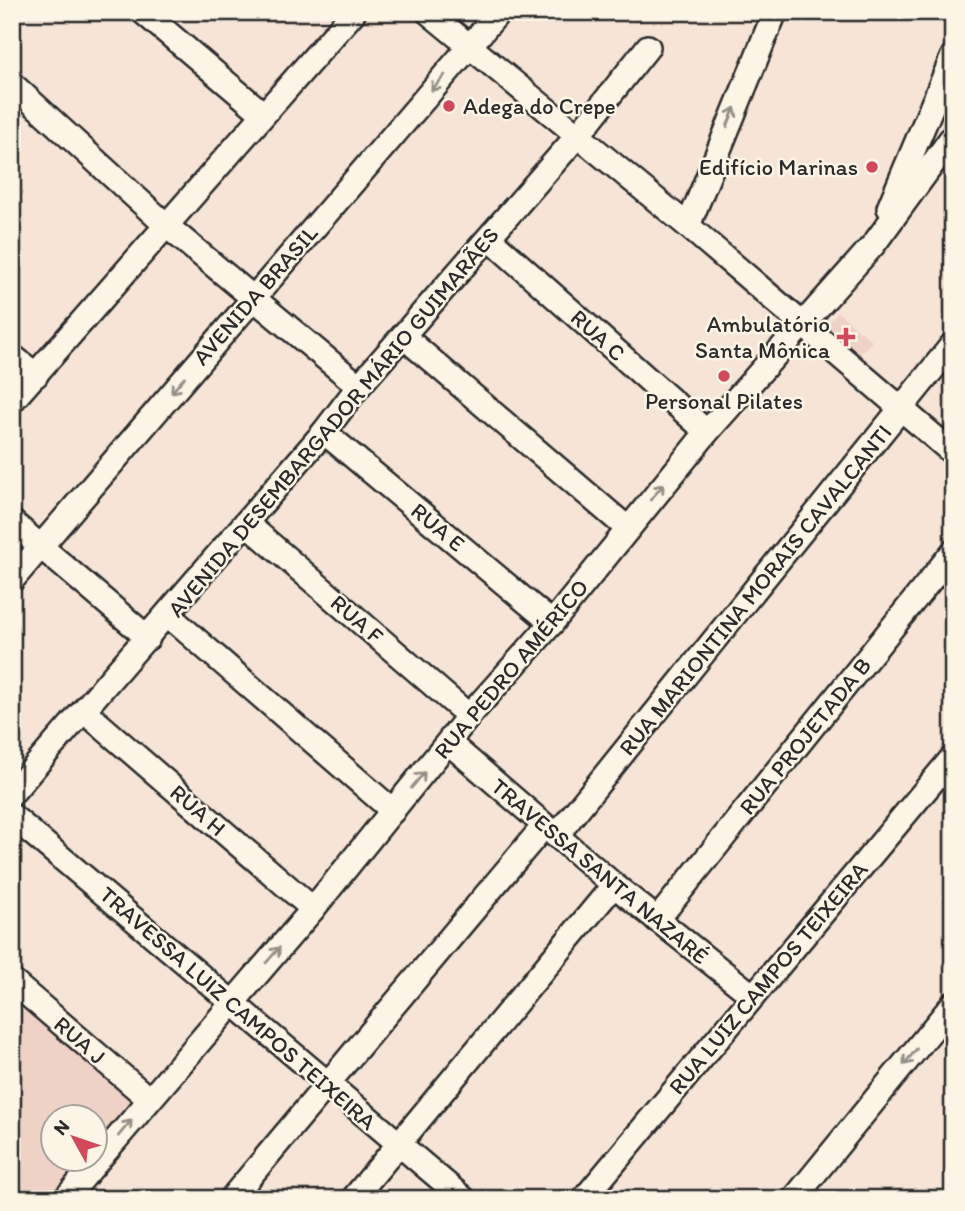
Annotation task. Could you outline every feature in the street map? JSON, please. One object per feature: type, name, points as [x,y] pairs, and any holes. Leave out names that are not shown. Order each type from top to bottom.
[{"type":"street","points":[[143,12],[262,113]]},
{"type":"street","points":[[428,12],[468,48],[579,134],[953,453]]},
{"type":"street","name":"AVENIDA BRASIL","points":[[12,580],[499,12]]},
{"type":"street","points":[[688,226],[775,12]]},
{"type":"street","points":[[12,401],[168,227],[346,15]]},
{"type":"street","name":"AVENIDA DESEMBARGADOR MÁRIO GUIMARÃES","points":[[12,793],[168,615],[324,432],[359,386],[579,134],[648,47]]},
{"type":"street","points":[[873,244],[953,56]]},
{"type":"street","points":[[16,94],[168,227],[359,386]]},
{"type":"street","name":"RUA PEDRO AMÉRICO","points":[[65,1199],[313,909],[469,716],[552,623],[707,432],[803,327],[873,244],[953,136]]},
{"type":"street","name":"RUA C","points":[[489,238],[707,432]]},
{"type":"street","points":[[403,336],[627,528]]},
{"type":"street","name":"RUA MARIONTINA MORAIS CAVALCANTI","points":[[231,1199],[327,1085],[550,831],[953,344]]},
{"type":"street","points":[[12,356],[36,374]]},
{"type":"street","name":"RUA E","points":[[324,432],[552,623]]},
{"type":"street","points":[[12,522],[148,638]]},
{"type":"street","name":"RUA F","points":[[246,523],[469,716]]},
{"type":"street","name":"RUA PROJETADA B","points":[[657,920],[953,552]]},
{"type":"street","points":[[168,615],[393,811]]},
{"type":"street","name":"RUA H","points":[[84,711],[313,909]]},
{"type":"street","name":"TRAVESSA SANTA NAZARÉ","points":[[449,743],[614,885],[753,996]]},
{"type":"street","name":"RUA LUIZ CAMPOS TEIXEIRA","points":[[584,1199],[953,757]]},
{"type":"street","name":"TRAVESSA LUIZ CAMPOS TEIXEIRA","points":[[12,816],[233,1002],[397,1145],[464,1199]]},
{"type":"street","points":[[353,1199],[614,885]]},
{"type":"street","name":"RUA J","points":[[12,981],[149,1099]]},
{"type":"street","points":[[794,1199],[953,1004]]},
{"type":"shaded area","name":"Ambulatório Santa Mônica","points":[[838,312],[872,341],[853,362],[820,333]]},
{"type":"shaded area","points":[[12,998],[135,1099],[108,1131],[108,1102],[38,1102],[38,1172],[74,1172],[51,1199],[12,1199]]},
{"type":"place","name":"Adega do Crepe","points":[[449,106]]},
{"type":"place","name":"Edifício Marinas","points":[[872,167]]},
{"type":"place","name":"Ambulatório Santa Mônica","points":[[846,337]]},
{"type":"place","name":"Personal Pilates","points":[[724,376]]}]
